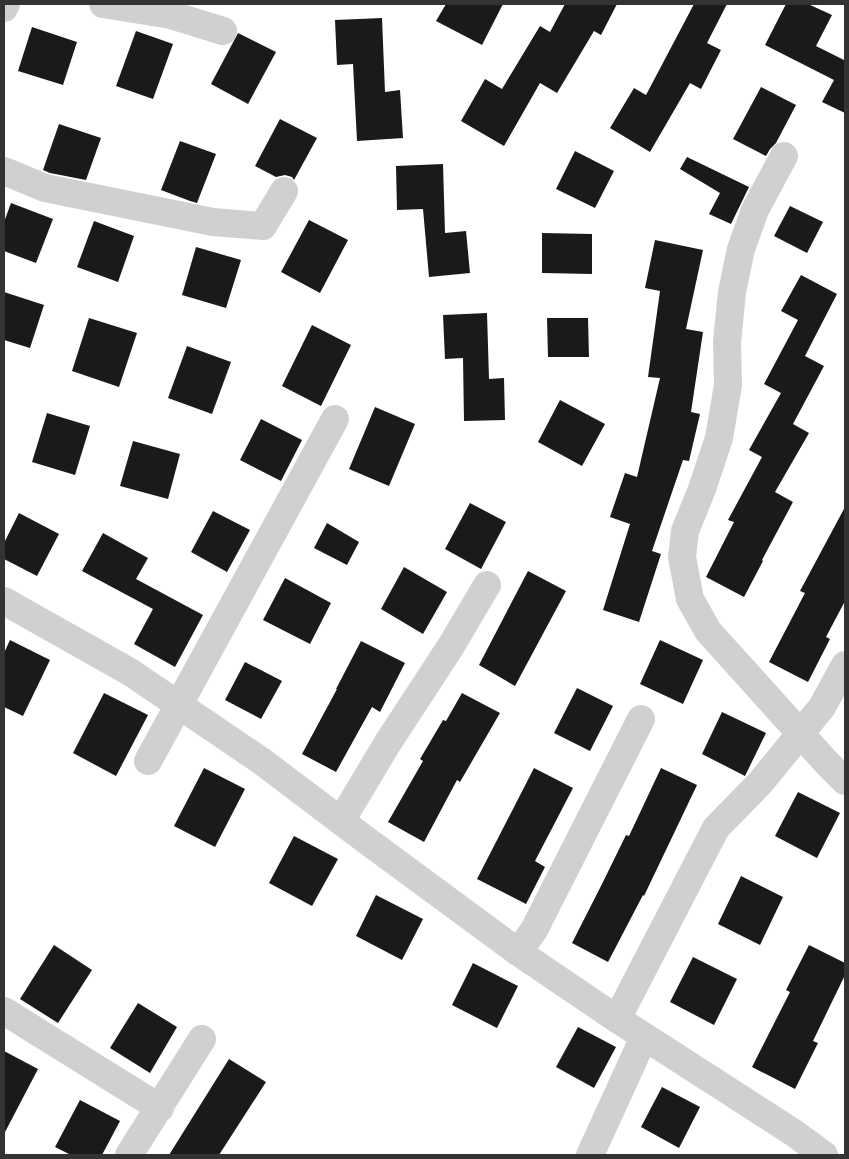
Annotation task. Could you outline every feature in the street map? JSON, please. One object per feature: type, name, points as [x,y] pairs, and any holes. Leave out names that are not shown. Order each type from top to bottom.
[{"type":"lane","points":[[4,8],[6,4]]},
{"type":"lane","points":[[103,4],[171,15],[223,31]]},
{"type":"lane","points":[[784,156],[755,210],[741,249],[732,292],[727,342],[728,385],[719,438],[702,489],[685,531],[682,557],[690,599],[708,631],[800,734],[845,781]]},
{"type":"lane","points":[[4,171],[45,188],[213,222],[263,226],[284,191]]},
{"type":"lane","points":[[148,761],[336,419]]},
{"type":"lane","points":[[340,821],[387,744],[451,646],[487,585]]},
{"type":"lane","points":[[4,601],[130,672],[179,705],[260,760],[518,952],[617,1020],[794,1133],[824,1155]]},
{"type":"lane","points":[[617,1020],[716,828],[760,783],[822,707],[845,665]]},
{"type":"lane","points":[[518,952],[534,930],[641,719]]},
{"type":"lane","points":[[4,1011],[160,1108]]},
{"type":"lane","points":[[590,1155],[644,1036]]},
{"type":"lane","points":[[129,1155],[202,1039]]},
{"type":"building","points":[[446,4],[503,4],[482,45],[436,21]]},
{"type":"building","points":[[565,4],[617,4],[601,35],[594,31],[557,93],[540,83],[504,146],[461,121],[485,79],[502,89],[540,26],[550,32]]},
{"type":"building","points":[[694,4],[727,4],[707,43],[721,50],[701,89],[690,83],[650,152],[610,128],[634,88],[646,95]]},
{"type":"building","points":[[786,4],[808,4],[832,15],[816,46],[844,60],[845,57],[845,113],[822,102],[834,80],[765,45]]},
{"type":"building","points":[[382,18],[385,92],[400,90],[403,138],[357,141],[353,64],[337,65],[335,20]]},
{"type":"building","points":[[32,27],[77,42],[63,85],[18,71]]},
{"type":"building","points":[[136,31],[173,44],[153,99],[116,86]]},
{"type":"building","points":[[238,33],[276,52],[248,104],[211,84]]},
{"type":"building","points":[[761,87],[796,105],[776,143],[766,156],[733,139]]},
{"type":"building","points":[[280,119],[317,138],[294,180],[292,177],[285,175],[276,177],[255,166]]},
{"type":"building","points":[[59,124],[101,138],[86,180],[43,170]]},
{"type":"building","points":[[180,141],[216,154],[197,203],[161,190]]},
{"type":"building","points":[[575,151],[614,171],[595,208],[556,189]]},
{"type":"building","points":[[687,157],[749,187],[731,224],[709,214],[720,193],[680,169]]},
{"type":"building","points":[[443,164],[445,233],[466,231],[470,273],[429,277],[423,209],[397,210],[396,166]]},
{"type":"building","points":[[11,203],[53,219],[36,263],[4,251],[4,222]]},
{"type":"building","points":[[790,206],[823,222],[807,253],[774,236]]},
{"type":"building","points":[[309,220],[348,240],[320,293],[281,272]]},
{"type":"building","points":[[94,221],[134,236],[118,282],[77,267]]},
{"type":"building","points":[[542,233],[592,234],[592,274],[542,273]]},
{"type":"building","points":[[655,240],[703,250],[686,329],[703,332],[691,412],[700,414],[689,461],[683,460],[652,551],[661,554],[639,622],[603,610],[630,524],[610,517],[625,473],[637,477],[660,378],[648,377],[660,291],[645,288]]},
{"type":"building","points":[[196,247],[241,260],[226,308],[182,295]]},
{"type":"building","points":[[801,275],[837,294],[805,356],[824,366],[793,424],[809,433],[775,492],[793,502],[744,597],[706,577],[734,522],[728,520],[762,457],[749,450],[781,393],[764,384],[798,320],[781,311]]},
{"type":"building","points":[[4,292],[44,305],[30,348],[4,340]]},
{"type":"building","points":[[487,313],[489,379],[504,378],[505,420],[464,421],[463,358],[445,359],[443,315]]},
{"type":"building","points":[[89,318],[137,333],[119,387],[72,371]]},
{"type":"building","points":[[547,318],[588,318],[589,357],[548,357]]},
{"type":"building","points":[[312,325],[351,345],[321,406],[282,386]]},
{"type":"building","points":[[187,346],[231,362],[212,414],[168,398]]},
{"type":"building","points":[[560,400],[605,424],[582,466],[538,442]]},
{"type":"building","points":[[375,407],[415,424],[389,486],[349,469]]},
{"type":"building","points":[[47,413],[90,426],[75,475],[32,462]]},
{"type":"building","points":[[261,419],[302,440],[281,481],[240,460]]},
{"type":"building","points":[[133,441],[180,454],[168,499],[120,486]]},
{"type":"building","points":[[470,503],[506,522],[481,569],[445,549]]},
{"type":"building","points":[[845,507],[845,601],[826,637],[830,639],[808,682],[769,662],[805,593],[800,591]]},
{"type":"building","points":[[213,511],[250,530],[227,572],[191,552]]},
{"type":"building","points":[[19,513],[59,534],[37,576],[4,559],[4,543]]},
{"type":"building","points":[[327,523],[359,542],[347,565],[314,548]]},
{"type":"building","points":[[103,533],[148,558],[136,579],[203,615],[175,667],[134,644],[153,609],[82,571]]},
{"type":"building","points":[[404,567],[447,592],[423,634],[381,609]]},
{"type":"building","points":[[528,571],[566,591],[515,686],[479,665]]},
{"type":"building","points":[[285,578],[331,603],[310,644],[263,620]]},
{"type":"building","points":[[10,640],[50,660],[23,716],[4,707],[4,653]]},
{"type":"building","points":[[660,640],[703,660],[683,704],[640,684]]},
{"type":"building","points":[[361,641],[405,663],[380,712],[372,707],[336,772],[302,754]]},
{"type":"building","points":[[245,662],[282,681],[261,719],[225,700]]},
{"type":"building","points":[[577,688],[613,706],[590,751],[554,733]]},
{"type":"building","points":[[104,693],[148,715],[116,776],[73,753]]},
{"type":"building","points":[[462,693],[500,713],[460,782],[457,780],[424,842],[388,822],[423,761],[420,759],[443,720],[446,721]]},
{"type":"building","points":[[722,712],[766,733],[745,776],[702,754]]},
{"type":"building","points":[[204,768],[245,789],[215,847],[174,826]]},
{"type":"building","points":[[534,768],[573,788],[535,861],[545,867],[526,904],[477,879]]},
{"type":"building","points":[[661,768],[697,785],[644,896],[608,962],[572,943],[626,835],[629,836]]},
{"type":"building","points":[[798,792],[840,813],[817,858],[775,836]]},
{"type":"building","points":[[294,836],[338,859],[312,906],[269,883]]},
{"type":"building","points":[[741,876],[783,897],[760,945],[718,924]]},
{"type":"building","points":[[376,895],[423,919],[402,960],[356,936]]},
{"type":"building","points":[[54,945],[92,970],[58,1023],[20,999]]},
{"type":"building","points":[[809,945],[845,963],[845,975],[813,1041],[818,1043],[795,1089],[752,1067],[790,992],[786,990]]},
{"type":"building","points":[[693,957],[737,979],[714,1025],[670,1002]]},
{"type":"building","points":[[473,963],[518,986],[497,1028],[452,1005]]},
{"type":"building","points":[[138,1003],[177,1027],[150,1073],[110,1048]]},
{"type":"building","points":[[578,1027],[616,1047],[594,1088],[556,1067]]},
{"type":"building","points":[[4,1051],[38,1069],[4,1134]]},
{"type":"building","points":[[229,1059],[266,1082],[219,1155],[169,1155]]},
{"type":"building","points":[[662,1087],[700,1107],[679,1148],[641,1127]]},
{"type":"building","points":[[80,1100],[120,1121],[102,1155],[71,1155],[55,1147]]}]
